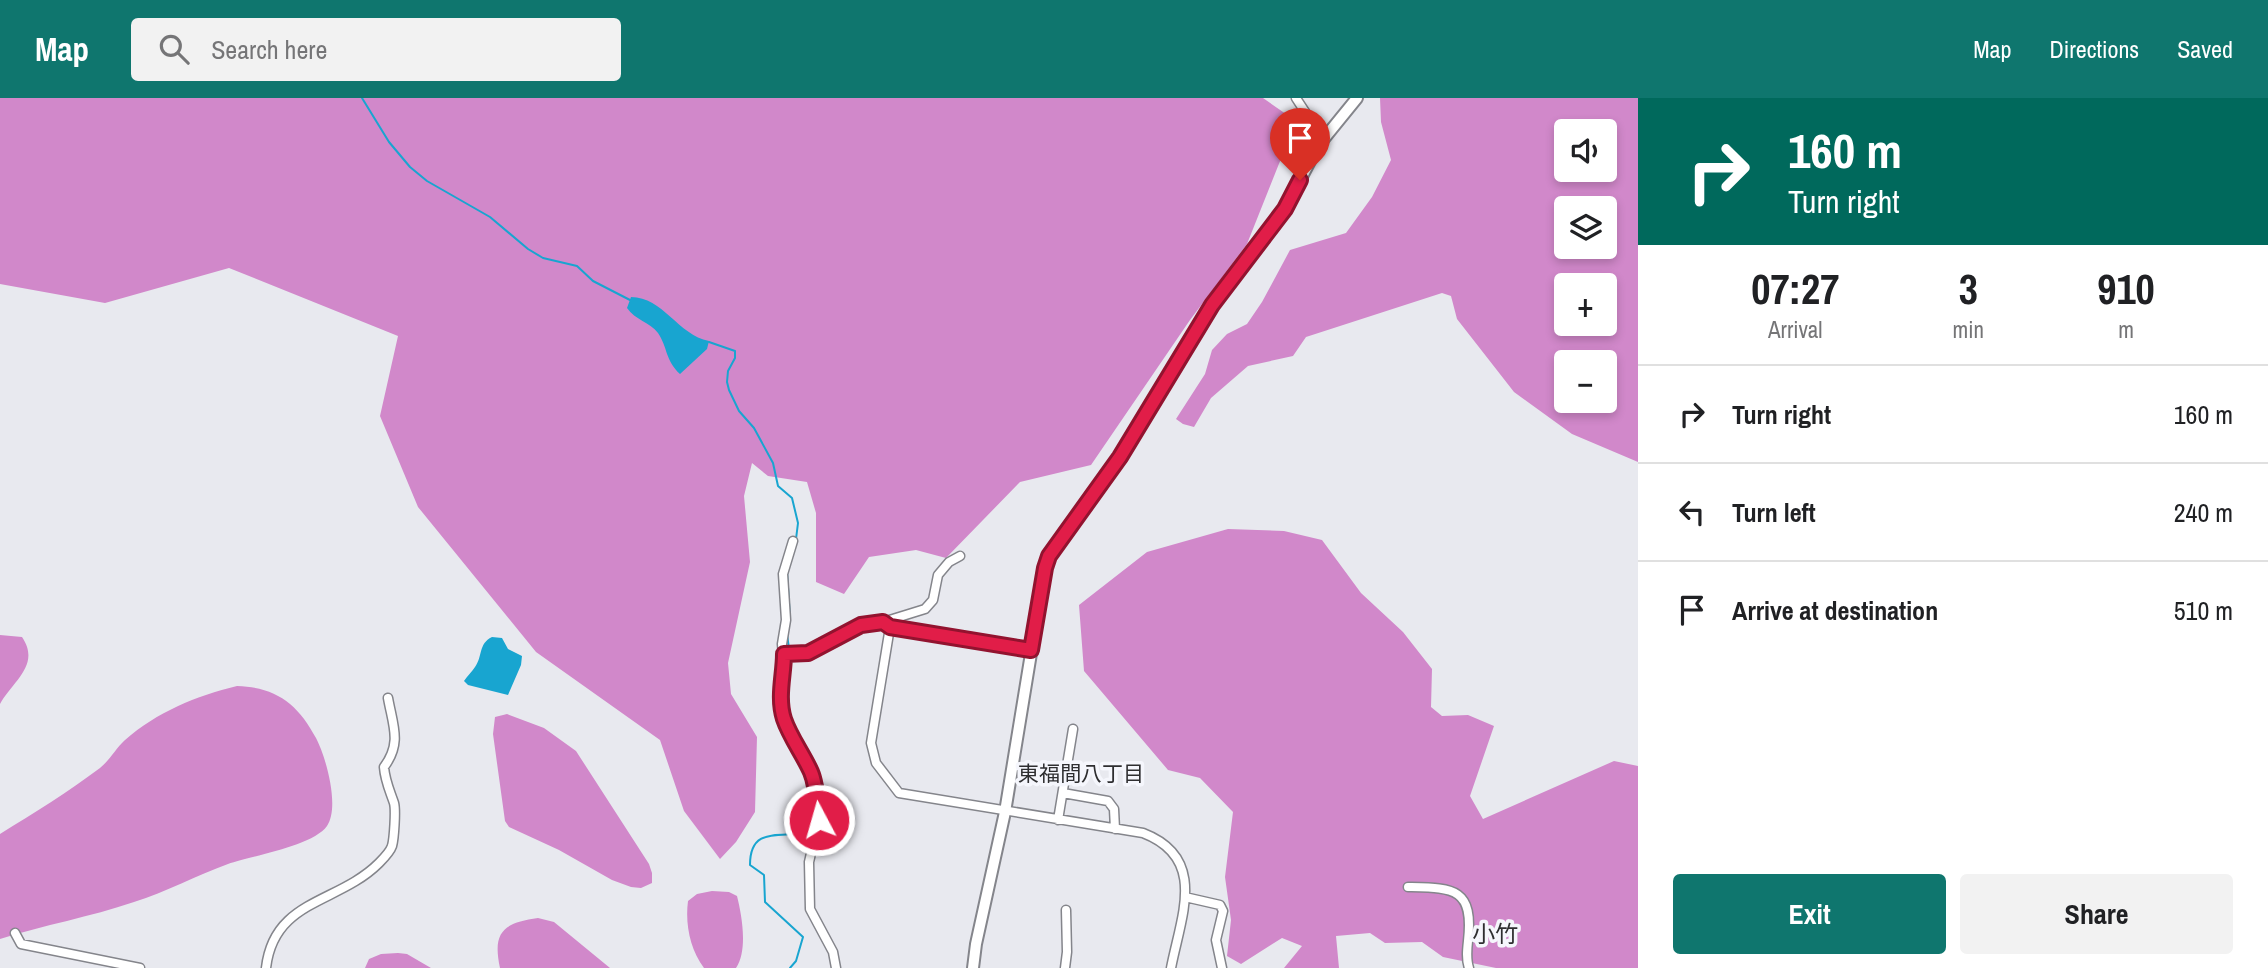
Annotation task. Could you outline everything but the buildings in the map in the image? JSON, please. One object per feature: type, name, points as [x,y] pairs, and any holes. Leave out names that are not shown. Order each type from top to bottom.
[{"type":"street","points":[[1296,98],[1311,121],[1328,134]]},
{"type":"street","points":[[973,968],[1005,812],[1049,556],[1120,457],[1212,305],[1285,209],[1318,146],[1357,98]]},
{"type":"street","points":[[793,541],[783,574],[786,620],[782,644],[784,667],[780,684],[784,719],[815,785],[818,828],[809,862],[810,909],[833,952],[835,968]]},
{"type":"street","points":[[887,624],[930,605],[938,575],[949,562],[960,556]]},
{"type":"street","points":[[784,654],[808,653],[861,625],[887,624],[1031,650]]},
{"type":"street","points":[[887,624],[872,743],[876,763],[899,793],[1143,833],[1170,847],[1183,868],[1186,881],[1171,968]]},
{"type":"street","points":[[266,968],[270,945],[282,926],[294,915],[373,869],[392,847],[395,808],[384,780],[384,767],[395,750],[396,740],[388,698]]},
{"type":"street","points":[[1058,820],[1073,729]]},
{"type":"street","points":[[1063,793],[1108,801],[1114,809],[1115,829]]},
{"type":"street","points":[[1408,887],[1446,888],[1464,900],[1469,918],[1469,968]]},
{"type":"street","points":[[1185,897],[1220,905],[1223,911],[1216,940],[1222,968]]},
{"type":"street","points":[[1065,968],[1068,952],[1066,910]]},
{"type":"street","points":[[15,933],[21,944],[140,968]]},
{"type":"shaded area","points":[[0,98],[1263,98],[1296,121],[1247,244],[1190,320],[1091,465],[1020,482],[946,558],[916,550],[869,557],[844,594],[816,582],[816,513],[807,482],[768,476],[752,463],[744,496],[750,562],[728,663],[731,694],[757,737],[755,812],[736,842],[720,859],[684,811],[660,740],[536,652],[418,507],[380,416],[398,336],[229,268],[105,303],[0,284]]},
{"type":"shaded area","points":[[1380,98],[1638,98],[1638,462],[1572,434],[1514,392],[1457,319],[1451,296],[1442,293],[1306,337],[1293,356],[1248,366],[1211,398],[1194,427],[1176,419],[1205,374],[1212,350],[1227,334],[1247,324],[1290,250],[1346,233],[1372,197],[1391,160],[1381,122]]},
{"type":"shaded area","points":[[1228,529],[1284,531],[1322,540],[1361,593],[1403,632],[1432,669],[1431,707],[1442,716],[1468,715],[1494,726],[1470,796],[1483,819],[1614,761],[1638,766],[1638,968],[1496,968],[1443,957],[1422,942],[1385,943],[1370,933],[1336,936],[1339,968],[1284,968],[1302,946],[1282,938],[1241,964],[1227,956],[1231,920],[1225,877],[1233,812],[1200,778],[1168,770],[1084,671],[1079,605],[1147,552]]},
{"type":"shaded area","points":[[0,635],[22,637],[28,656],[23,672],[0,704]]},
{"type":"shaded area","points":[[237,686],[274,694],[293,707],[309,726],[320,746],[330,782],[332,807],[327,826],[320,833],[296,845],[228,864],[146,898],[0,939],[0,834],[100,768],[125,740],[150,721],[192,700]]},
{"type":"shaded area","points":[[507,714],[544,728],[576,751],[649,864],[652,883],[641,888],[612,880],[559,850],[509,827],[505,821],[493,734],[495,717]]},
{"type":"shaded area","points":[[729,892],[737,896],[743,943],[736,968],[704,968],[692,945],[687,918],[688,901],[697,894]]},
{"type":"shaded area","points":[[538,918],[554,922],[610,968],[500,968],[498,945],[503,931],[517,923]]},
{"type":"shaded area","points":[[381,954],[407,954],[431,968],[365,968],[369,959]]},
{"type":"water","points":[[631,297],[652,303],[688,332],[709,341],[707,349],[680,374],[672,364],[658,333],[627,308]]},
{"type":"water","points":[[492,637],[502,638],[508,649],[522,656],[508,695],[468,685],[464,681],[474,669],[485,643]]},
{"type":"waterway","points":[[362,98],[389,142],[410,167],[427,181],[490,217],[543,258],[577,266],[593,281],[630,300]]},
{"type":"waterway","points":[[709,342],[735,351],[735,358],[728,371],[729,390],[739,411],[754,428],[773,463],[778,486],[792,498],[798,523],[796,539]]},
{"type":"waterway","points":[[787,572],[790,618]]},
{"type":"waterway","points":[[787,634],[789,649]]},
{"type":"waterway","points":[[788,712],[785,685],[790,658]]},
{"type":"waterway","points":[[790,968],[796,961],[803,937],[765,902],[764,875],[750,865],[751,854],[759,840],[772,835],[798,834],[812,820],[813,815],[805,804],[809,784],[807,774],[792,746]]},
{"type":"district","name":"東福間八丁目","points":[[1081,774]]},
{"type":"district","name":"小竹","points":[[1495,934]]},
{"type":"route","points":[[819,820],[815,785],[810,770],[784,719],[780,684],[784,654],[808,653],[861,625],[883,622],[890,627],[1031,650],[1049,556],[1120,457],[1212,305],[1285,209],[1300,180]]}]
